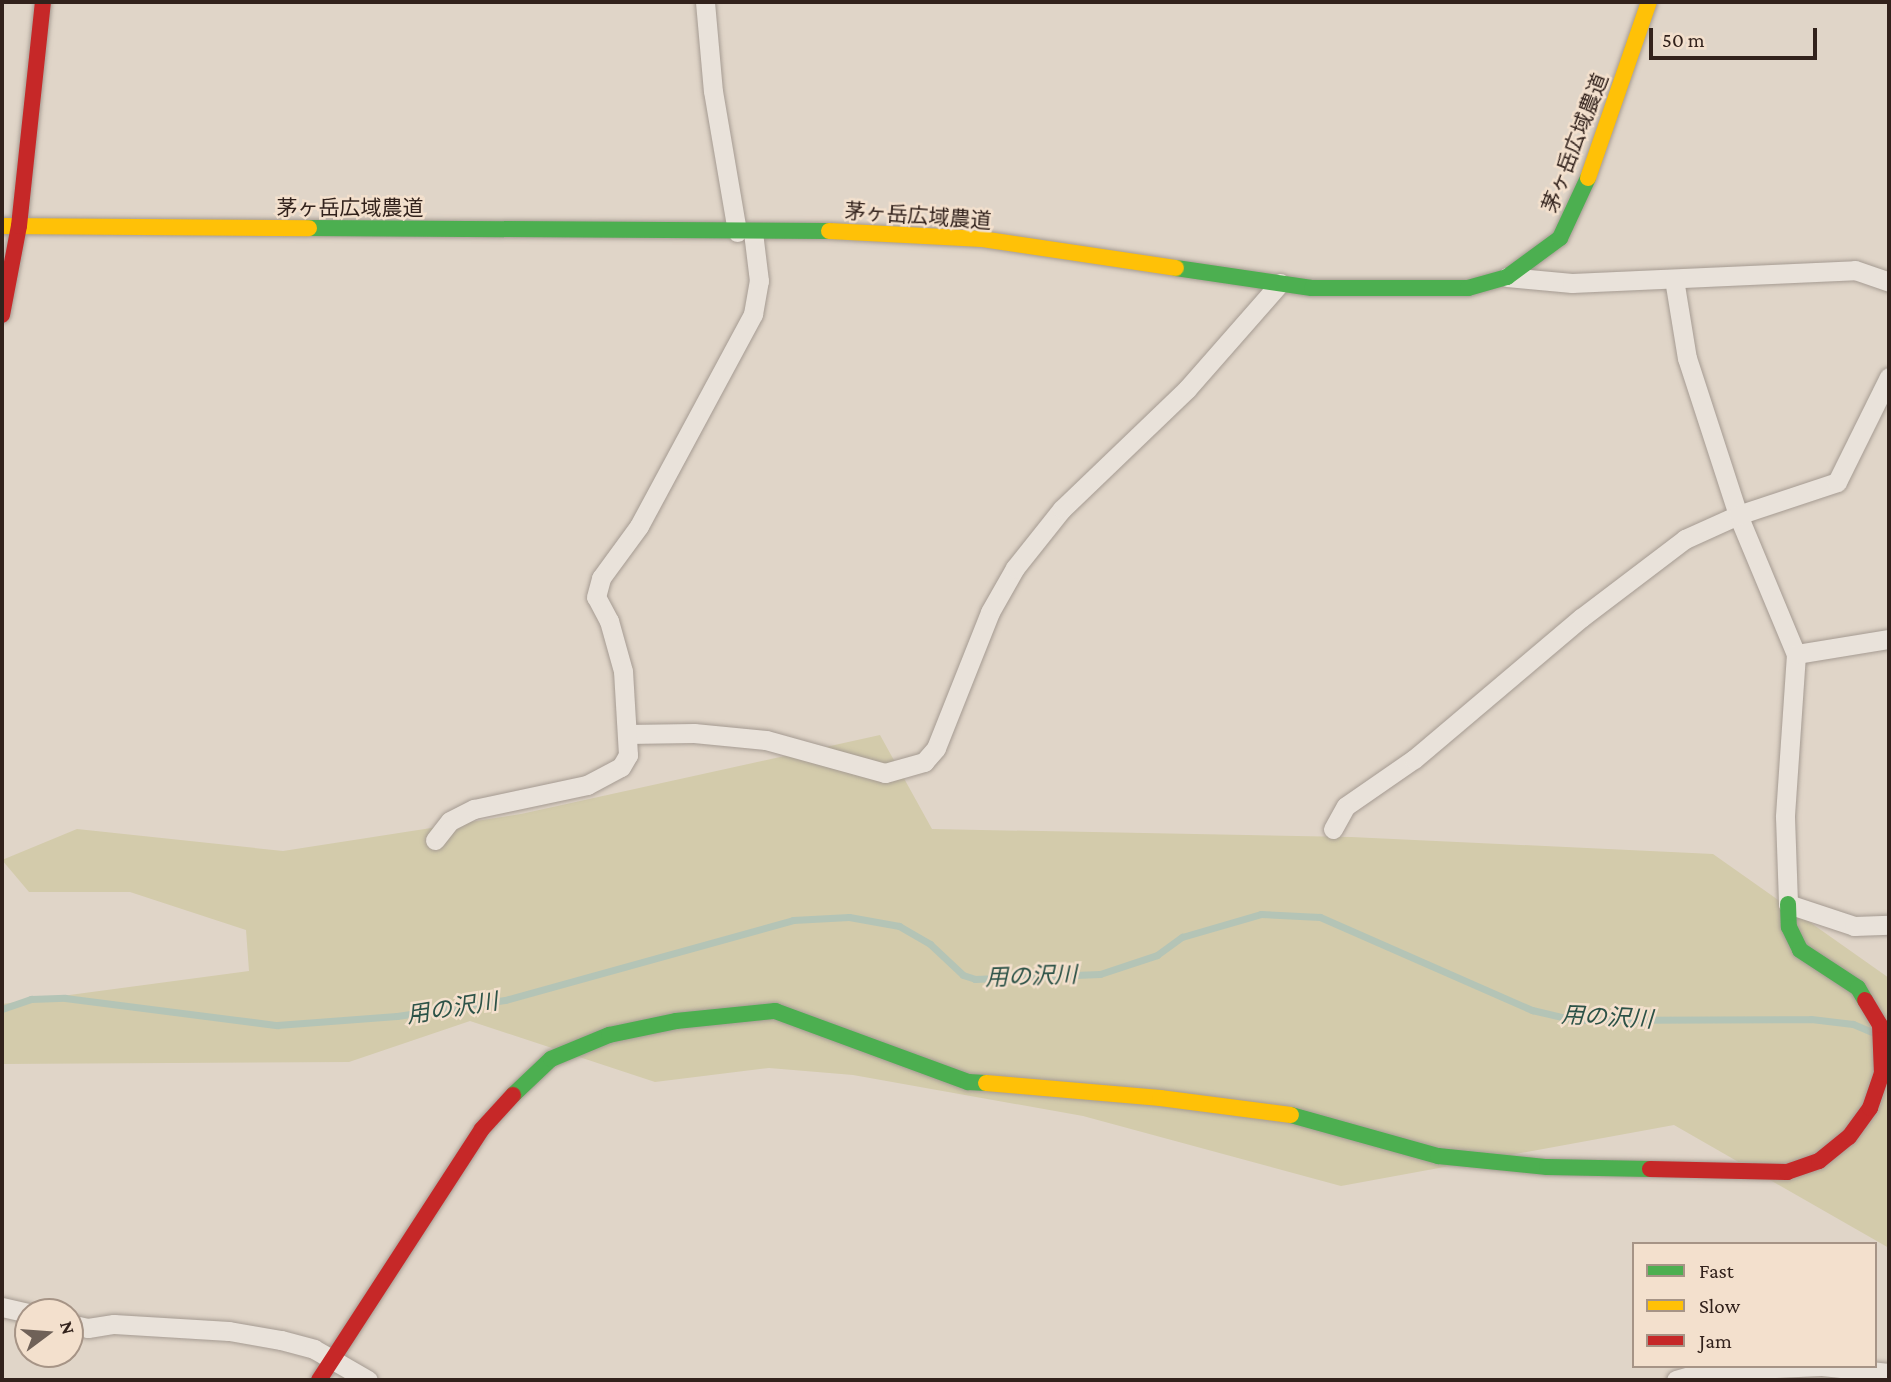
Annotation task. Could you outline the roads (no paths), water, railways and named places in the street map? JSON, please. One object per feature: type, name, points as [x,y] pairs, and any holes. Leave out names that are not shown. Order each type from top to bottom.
[{"type":"street","points":[[2,315],[19,226],[43,2]]},
{"type":"street","points":[[435,839],[450,821],[474,810],[587,785],[621,767],[628,755],[623,671],[609,621],[596,597],[601,578],[639,526],[753,314],[758,281],[715,104],[705,2]]},
{"type":"street","name":"茅ヶ岳広域農道","points":[[2,226],[863,231],[982,239],[1280,283],[1402,290],[1468,288],[1507,277],[1538,258],[1560,238],[1581,199],[1649,2]]},
{"type":"street","points":[[1507,277],[1572,284],[1855,270],[1889,282]]},
{"type":"street","points":[[319,1380],[482,1129],[531,1075],[551,1059],[609,1035],[676,1021],[775,1010],[968,1082],[1160,1098],[1295,1116],[1438,1156],[1547,1167],[1787,1172],[1819,1161],[1849,1137],[1870,1108],[1882,1074],[1880,1025],[1858,988],[1800,950],[1789,927],[1785,817],[1796,654],[1738,515],[1687,358],[1674,279]]},
{"type":"street","points":[[627,734],[695,733],[766,740],[885,773],[924,762],[936,748],[990,612],[1015,568],[1062,509],[1187,389],[1280,283]]},
{"type":"street","points":[[1333,829],[1346,806],[1414,759],[1581,618],[1685,539],[1738,515],[1837,482],[1889,377]]},
{"type":"street","points":[[1796,654],[1889,639]]},
{"type":"street","points":[[1788,904],[1854,926],[1889,925]]},
{"type":"street","points":[[84,1327],[114,1324],[229,1331],[314,1349],[368,1380]]},
{"type":"street","points":[[1676,1380],[1707,1371],[1775,1368]]},
{"type":"street","points":[[1840,1368],[1889,1373]]},
{"type":"waterway","name":"用の沢川","points":[[2,1009],[31,999],[65,998],[277,1025],[397,1016],[505,1000],[793,920],[849,917],[899,926],[930,944],[963,975],[975,979],[1100,974],[1157,955],[1182,937],[1261,914],[1320,917],[1532,1010],[1574,1020],[1811,1019],[1853,1024],[1876,1034]]}]
